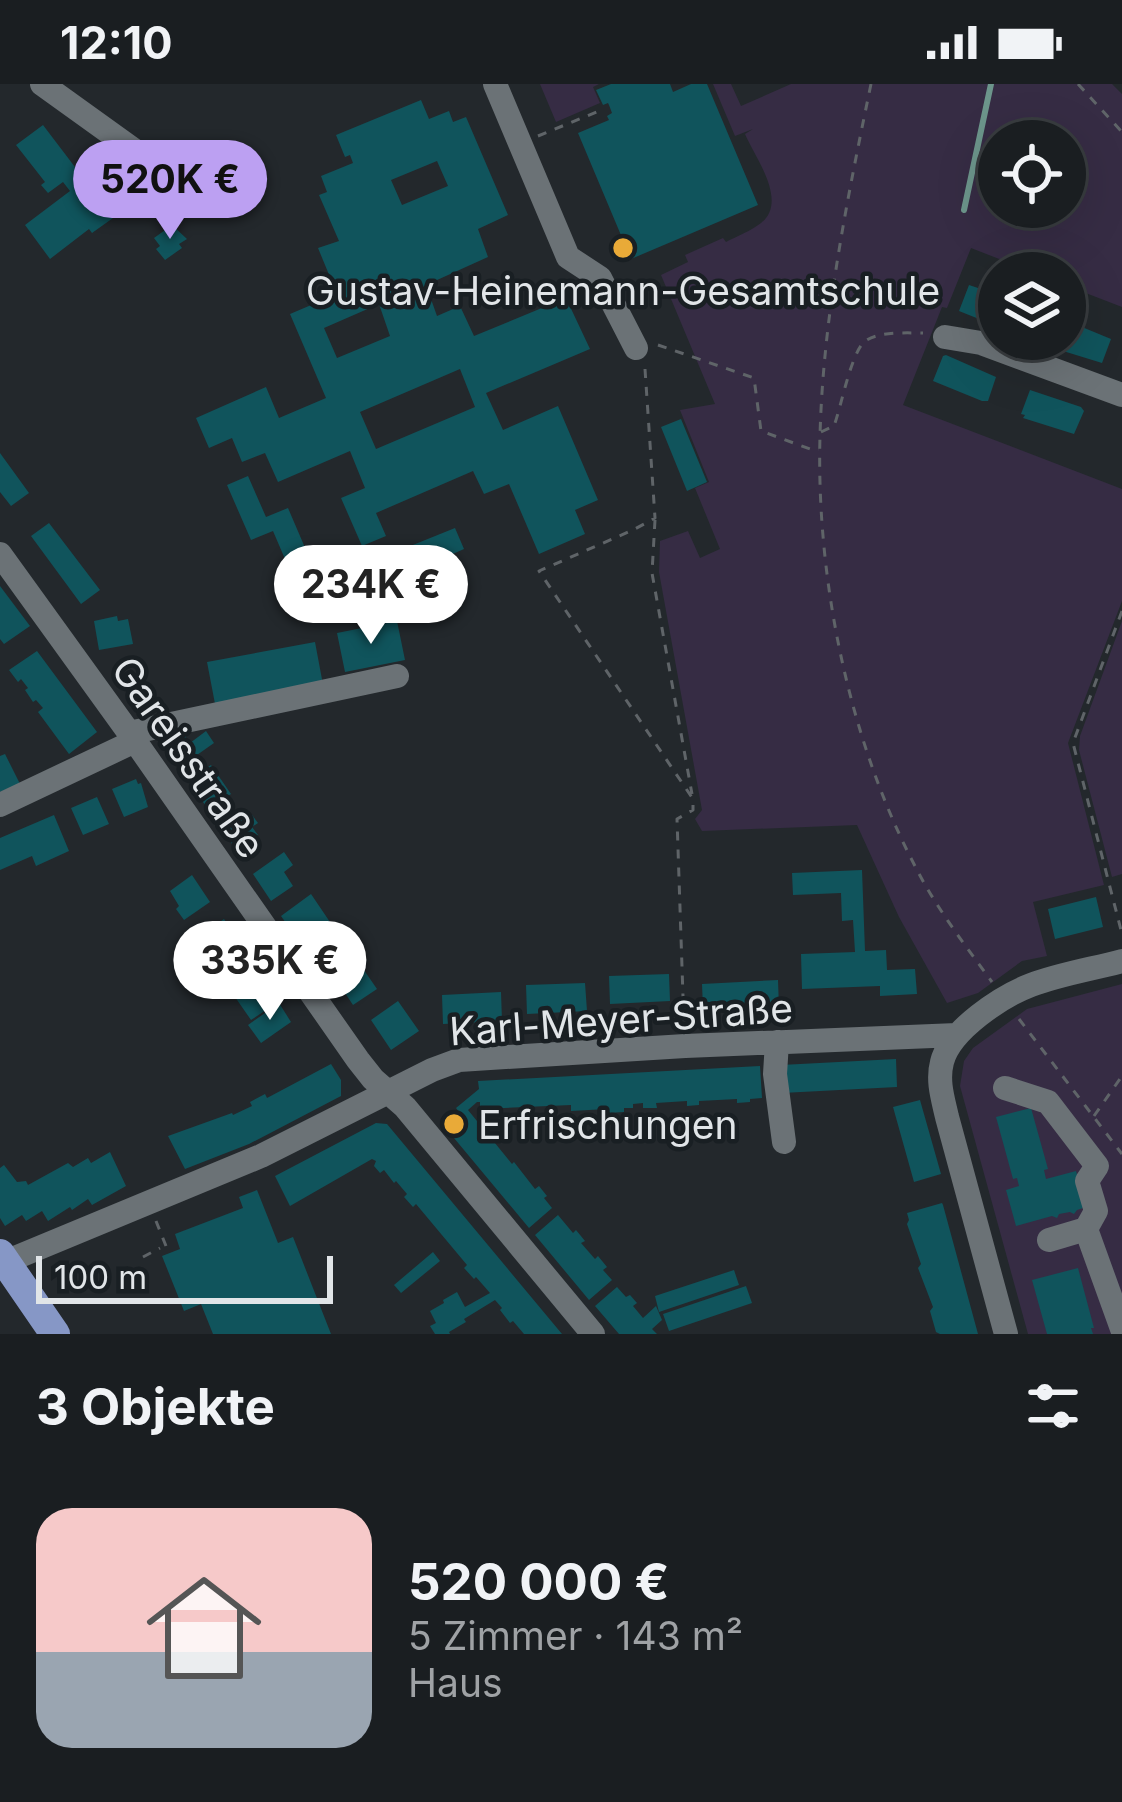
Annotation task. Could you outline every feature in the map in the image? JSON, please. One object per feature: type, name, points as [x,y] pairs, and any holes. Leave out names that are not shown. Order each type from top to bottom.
[{"type":"main road","points":[[2,1258],[55,1334]]},
{"type":"street","points":[[42,84],[163,171]]},
{"type":"street","points":[[495,84],[568,257],[600,278],[636,348]]},
{"type":"street","points":[[945,337],[981,343],[1122,395]]},
{"type":"street","name":"Gareisstraße","points":[[0,554],[358,1060],[405,1107],[593,1334]]},
{"type":"street","points":[[0,805],[132,737],[397,676]]},
{"type":"street","points":[[1006,1334],[941,1090],[942,1061],[957,1035],[1027,986],[1122,961]]},
{"type":"street","name":"Karl-Meyer-Straße","points":[[2,1258],[262,1156],[459,1060],[957,1035]]},
{"type":"street","points":[[763,1124],[769,1042]]},
{"type":"street","points":[[769,1042],[784,1142]]},
{"type":"street","points":[[1005,1088],[1048,1102],[1097,1166],[1088,1181],[1096,1211],[1087,1233],[1122,1329]]},
{"type":"street","points":[[1048,1240],[1087,1233]]},
{"type":"path","points":[[871,84],[826,339],[819,449],[828,590],[868,751],[914,865],[950,926],[988,976]]},
{"type":"path","points":[[1078,84],[1122,132]]},
{"type":"path","points":[[520,143],[599,111]]},
{"type":"path","points":[[820,433],[835,426],[858,352],[867,340],[904,333],[945,337]]},
{"type":"path","points":[[685,1046],[677,819],[694,810],[652,573],[655,518],[647,386],[636,348],[651,343],[754,378],[761,431],[819,449]]},
{"type":"path","points":[[655,518],[539,571],[693,799]]},
{"type":"path","points":[[1122,611],[1073,743],[1122,934]]},
{"type":"path","points":[[1020,1020],[1122,1154]]},
{"type":"path","points":[[1093,1118],[1122,1076]]},
{"type":"path","points":[[1113,1090],[1122,1094]]},
{"type":"path","points":[[143,1257],[160,1248]]},
{"type":"shaded area","points":[[540,84],[599,84],[593,87],[600,103],[556,122]]},
{"type":"shaded area","points":[[713,84],[731,84],[741,106],[791,84],[1112,84],[1122,94],[1122,307],[1086,293],[1086,252],[981,252],[971,248],[903,405],[1122,489],[1122,601],[1068,743],[1104,885],[1033,902],[1047,956],[1022,961],[978,993],[947,1003],[899,917],[857,825],[702,831],[695,819],[702,810],[659,572],[660,541],[688,531],[700,558],[720,549],[695,488],[709,482],[680,410],[715,404],[661,275],[688,262],[685,255],[723,238],[726,242],[769,214],[771,191],[745,134],[753,129],[735,136]]},
{"type":"shaded area","points":[[1122,621],[1122,874],[1112,877],[1079,750]]},
{"type":"shaded area","points":[[1122,984],[1122,1334],[1028,1334],[960,1086],[964,1061],[973,1048],[1027,1009]]},
{"type":"building","points":[[611,84],[670,84],[673,92],[691,84],[707,84],[758,205],[631,259],[578,133],[609,120],[609,105],[603,105],[596,90]]},
{"type":"building","points":[[421,100],[429,119],[449,111],[453,122],[466,117],[508,215],[478,229],[488,257],[426,285],[437,316],[460,306],[474,336],[566,298],[590,349],[486,393],[503,430],[558,406],[598,500],[575,510],[585,534],[539,554],[509,484],[484,494],[473,471],[376,513],[386,536],[362,546],[341,498],[365,488],[350,451],[278,482],[265,453],[242,462],[232,438],[209,448],[196,418],[266,387],[279,418],[326,398],[290,314],[337,294],[318,248],[339,241],[319,195],[327,192],[321,176],[353,163],[350,155],[345,157],[336,135]],"holes":[[[437,161],[448,186],[402,205],[391,180]],[[379,304],[390,336],[337,358],[324,328]],[[460,369],[475,407],[376,449],[360,412]]]},
{"type":"building","points":[[43,125],[78,171],[94,159],[122,196],[106,208],[113,218],[92,233],[89,229],[50,259],[25,225],[70,191],[63,182],[48,193],[41,185],[45,182],[16,145]]},
{"type":"building","points":[[172,225],[187,239],[165,260],[154,238]]},
{"type":"building","points":[[969,285],[978,288],[978,319],[959,311]]},
{"type":"building","points":[[1086,329],[1111,339],[1102,363],[1086,358]]},
{"type":"building","points":[[946,355],[996,377],[988,401],[933,381]]},
{"type":"building","points":[[1030,390],[1081,407],[1084,411],[1074,434],[1023,418]]},
{"type":"building","points":[[681,419],[707,482],[687,491],[661,427]]},
{"type":"building","points":[[0,453],[29,493],[11,506],[0,492]]},
{"type":"building","points":[[248,476],[266,517],[288,508],[312,564],[346,551],[355,571],[300,594],[273,531],[251,540],[227,485]]},
{"type":"building","points":[[49,523],[100,590],[81,604],[31,536]]},
{"type":"building","points":[[455,528],[464,549],[437,561],[441,570],[433,573],[429,563],[402,574],[393,553]]},
{"type":"building","points":[[0,586],[30,626],[4,644],[0,639]]},
{"type":"building","points":[[117,616],[118,621],[128,619],[133,644],[99,650],[94,621]]},
{"type":"building","points":[[397,621],[405,660],[345,672],[337,633]]},
{"type":"building","points":[[315,642],[324,690],[216,709],[207,662]]},
{"type":"building","points":[[37,651],[97,732],[69,754],[38,712],[43,708],[9,670]]},
{"type":"building","points":[[206,731],[214,743],[187,762],[175,744],[185,736],[190,743]]},
{"type":"building","points":[[5,754],[20,784],[0,792],[0,756]]},
{"type":"building","points":[[211,765],[231,794],[208,809],[188,781]]},
{"type":"building","points":[[136,779],[148,807],[124,817],[112,789]]},
{"type":"building","points":[[97,797],[109,824],[83,835],[71,808]]},
{"type":"building","points":[[240,809],[258,823],[252,827],[258,835],[236,850],[219,824]]},
{"type":"building","points":[[54,815],[69,851],[36,866],[32,856],[0,870],[0,838]]},
{"type":"building","points":[[284,852],[293,865],[284,872],[293,886],[271,901],[253,874]]},
{"type":"building","points":[[862,870],[865,951],[886,950],[887,970],[915,969],[917,994],[880,996],[880,986],[802,989],[801,954],[855,952],[853,920],[842,921],[841,893],[793,895],[792,873]]},
{"type":"building","points":[[192,875],[210,902],[184,920],[170,891]]},
{"type":"building","points":[[311,894],[332,925],[302,946],[281,916]]},
{"type":"building","points":[[1096,897],[1103,927],[1055,939],[1048,909]]},
{"type":"building","points":[[224,919],[241,944],[217,960],[196,938]]},
{"type":"building","points":[[344,941],[377,989],[353,1005],[321,957]]},
{"type":"building","points":[[253,965],[278,1002],[251,1020],[226,984]]},
{"type":"building","points":[[669,974],[670,1001],[610,1004],[609,976]]},
{"type":"building","points":[[778,980],[779,1008],[741,1012],[731,1011],[731,1006],[703,1008],[702,984]]},
{"type":"building","points":[[585,983],[587,1011],[527,1014],[526,985]]},
{"type":"building","points":[[501,992],[502,1021],[443,1024],[442,995]]},
{"type":"building","points":[[398,1001],[419,1031],[391,1050],[371,1020]]},
{"type":"building","points":[[279,1003],[291,1022],[261,1043],[248,1025]]},
{"type":"building","points":[[896,1059],[897,1087],[782,1093],[781,1065]]},
{"type":"building","points":[[331,1064],[341,1080],[341,1096],[249,1144],[185,1169],[168,1136],[233,1115],[265,1094],[267,1098]]},
{"type":"building","points":[[760,1066],[762,1098],[750,1102],[656,1103],[657,1108],[643,1108],[643,1103],[607,1113],[607,1109],[571,1111],[571,1105],[480,1109],[477,1102],[468,1110],[535,1189],[539,1186],[552,1208],[529,1228],[444,1126],[459,1112],[456,1108],[479,1089],[478,1081]]},
{"type":"building","points":[[920,1100],[941,1174],[914,1182],[893,1107]]},
{"type":"building","points":[[1031,1108],[1048,1169],[1044,1170],[1046,1179],[1076,1171],[1086,1207],[1074,1214],[1016,1226],[1006,1190],[1019,1186],[996,1117]]},
{"type":"building","points":[[376,1123],[387,1124],[562,1334],[524,1334],[495,1300],[450,1334],[435,1334],[430,1311],[443,1300],[457,1292],[465,1307],[490,1293],[372,1159],[290,1206],[275,1176]]},
{"type":"building","points":[[110,1152],[126,1186],[92,1205],[88,1199],[70,1207],[48,1221],[42,1211],[26,1221],[22,1215],[5,1226],[0,1218],[0,1168],[4,1165],[17,1182],[28,1185],[68,1163],[73,1167],[88,1158],[91,1163]]},
{"type":"building","points":[[257,1190],[278,1243],[293,1237],[331,1334],[213,1334],[201,1304],[184,1311],[162,1256],[180,1249],[175,1234],[243,1208],[239,1197]]},
{"type":"building","points":[[942,1203],[978,1334],[936,1332],[933,1307],[918,1268],[921,1264],[907,1213]]},
{"type":"building","points":[[558,1215],[573,1233],[576,1230],[595,1259],[598,1256],[612,1280],[589,1300],[535,1235]]},
{"type":"building","points":[[433,1252],[440,1261],[401,1293],[394,1285]]},
{"type":"building","points":[[1078,1268],[1093,1334],[1047,1334],[1032,1280]]},
{"type":"building","points":[[734,1270],[739,1285],[659,1312],[655,1296]]},
{"type":"building","points":[[746,1286],[752,1303],[669,1331],[663,1314]]},
{"type":"building","points":[[617,1287],[637,1303],[633,1306],[643,1318],[656,1306],[662,1320],[652,1329],[657,1334],[619,1334],[595,1306]]},
{"type":"waterway","points":[[964,210],[991,84]]},
{"type":"place","name":"Gustav-Heinemann-Gesamtschule","points":[[623,248]]},
{"type":"place","name":"Erfrischungen","points":[[454,1124]]}]
